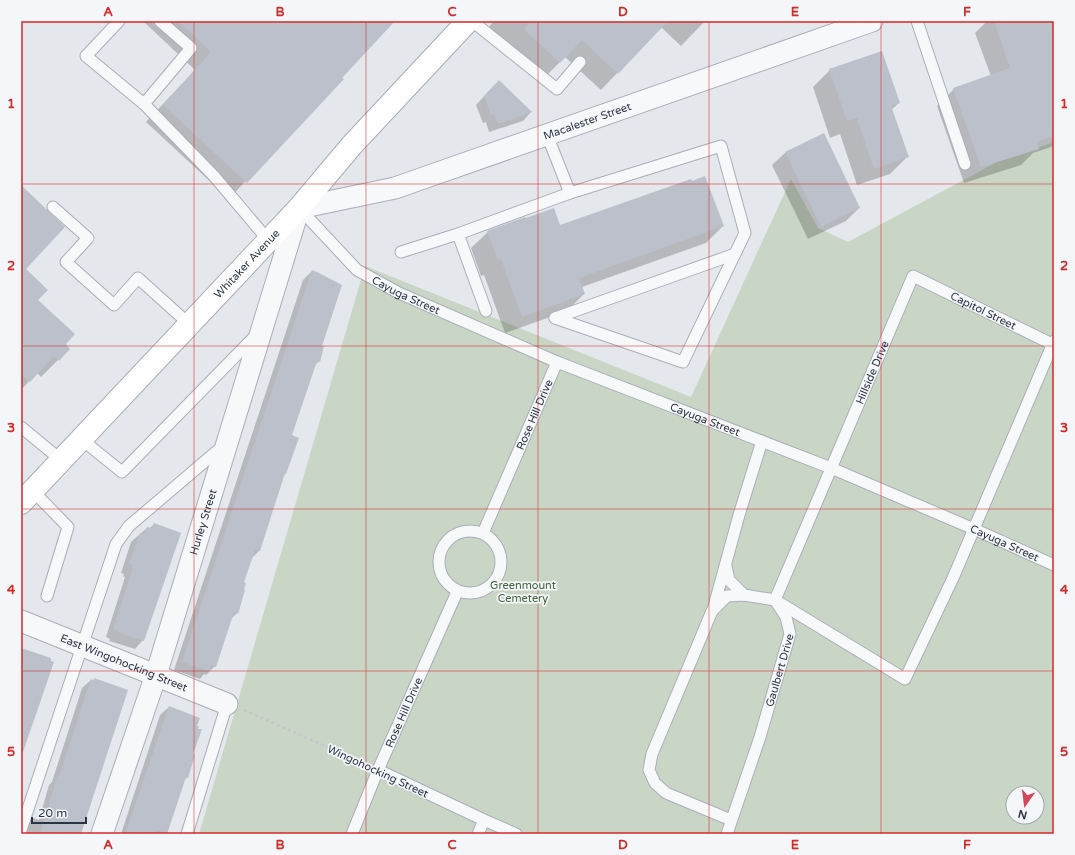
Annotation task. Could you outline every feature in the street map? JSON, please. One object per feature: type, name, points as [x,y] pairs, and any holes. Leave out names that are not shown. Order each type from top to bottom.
[{"type":"main road","name":"Whitaker Avenue","points":[[25,497],[81,440],[298,208],[352,145],[468,21]]},
{"type":"street","name":"Macalester Street","points":[[298,208],[395,188],[872,21]]},
{"type":"street","name":"Hurley Street","points":[[102,834],[156,675],[298,208]]},
{"type":"street","name":"East Wingohocking Street","points":[[21,621],[233,706]]},
{"type":"lane","points":[[119,21],[86,56],[144,104],[214,176],[268,240]]},
{"type":"lane","points":[[144,104],[191,48],[160,21]]},
{"type":"lane","points":[[472,21],[557,89],[580,62]]},
{"type":"lane","points":[[917,21],[965,164]]},
{"type":"lane","points":[[547,135],[570,193]]},
{"type":"lane","points":[[402,252],[458,234],[570,193],[721,146],[745,233],[735,254],[683,362],[555,318],[735,254]]},
{"type":"lane","points":[[53,207],[88,238],[66,262],[114,305],[138,278],[189,324]]},
{"type":"lane","name":"Cayuga Street","points":[[298,208],[357,270],[400,293],[557,362],[832,468],[1054,565]]},
{"type":"lane","points":[[458,234],[486,311]]},
{"type":"lane","name":"Capitol Street","points":[[913,276],[1054,343]]},
{"type":"lane","name":"Hillside Drive","points":[[832,468],[913,276]]},
{"type":"lane","points":[[81,440],[122,472],[262,329]]},
{"type":"lane","points":[[712,611],[727,596],[744,595],[775,600],[905,678],[953,578],[1054,343]]},
{"type":"lane","name":"Rose Hill Drive","points":[[483,534],[557,362]]},
{"type":"lane","points":[[21,427],[61,460]]},
{"type":"lane","points":[[731,820],[666,793],[655,783],[649,770],[652,754],[712,611],[762,441]]},
{"type":"lane","points":[[21,830],[116,544],[129,526],[227,442]]},
{"type":"lane","points":[[775,600],[832,468]]},
{"type":"lane","points":[[25,497],[68,527],[47,596]]},
{"type":"lane","points":[[464,531],[474,531],[483,534],[492,540],[499,549],[502,559],[501,570],[496,580],[489,588],[479,593],[468,594],[457,592],[442,578],[438,559],[441,549],[446,541],[454,535],[464,531]]},
{"type":"lane","points":[[726,565],[729,580],[744,595]]},
{"type":"lane","name":"Rose Hill Drive","points":[[352,834],[378,770],[457,592]]},
{"type":"lane","name":"Gaulbert Drive","points":[[727,834],[760,737],[790,634],[786,617],[775,600]]},
{"type":"lane","points":[[187,834],[233,706]]},
{"type":"lane","name":"Wingohocking Street","points":[[378,770],[516,834]]},
{"type":"lane","points":[[478,834],[484,820]]},
{"type":"path","name":"Wingohocking Street","points":[[233,706],[378,770]]},
{"type":"green space","name":"Greenmount Cemetery","points":[[1054,142],[1054,834],[199,834],[365,266],[691,397],[791,179],[818,228],[848,242],[997,162]]},
{"type":"building","points":[[178,21],[395,21],[342,78],[344,79],[247,183],[163,105],[211,52]]},
{"type":"building","points":[[530,21],[668,21],[618,74],[582,40],[560,63],[524,29]]},
{"type":"building","points":[[994,21],[1054,21],[1054,136],[1037,142],[1039,149],[981,167],[953,88],[1010,68]]},
{"type":"building","points":[[882,51],[900,103],[891,106],[909,157],[874,169],[857,118],[847,121],[829,69]]},
{"type":"building","points":[[499,80],[532,112],[498,124],[494,114],[491,115],[484,96]]},
{"type":"building","points":[[824,133],[860,208],[821,227],[785,152]]},
{"type":"building","points":[[705,176],[724,226],[579,278],[585,294],[522,317],[501,259],[498,260],[487,231],[554,208],[560,225],[691,179],[692,181]]},
{"type":"building","points":[[21,185],[65,227],[26,269],[48,290],[38,300],[75,334],[66,344],[70,349],[59,361],[54,356],[30,382],[21,374]]},
{"type":"building","points":[[312,270],[342,285],[322,346],[324,346],[320,362],[317,361],[292,435],[299,438],[286,474],[285,473],[260,551],[255,550],[244,582],[246,583],[245,590],[238,614],[234,612],[216,667],[211,665],[210,671],[182,662]]},
{"type":"building","points":[[154,523],[181,533],[144,641],[117,632],[118,630],[113,629],[133,568],[131,568],[132,565],[129,564],[140,533],[144,534],[147,527],[152,528]]},
{"type":"building","points":[[21,648],[51,658],[51,661],[54,662],[23,752],[21,752]]},
{"type":"building","points":[[94,678],[128,690],[81,834],[40,834],[57,776],[59,776],[91,679],[94,680]]},
{"type":"building","points":[[169,706],[200,718],[197,726],[199,726],[198,729],[202,729],[193,754],[195,755],[188,778],[186,777],[167,834],[157,830],[156,834],[125,834]]}]
